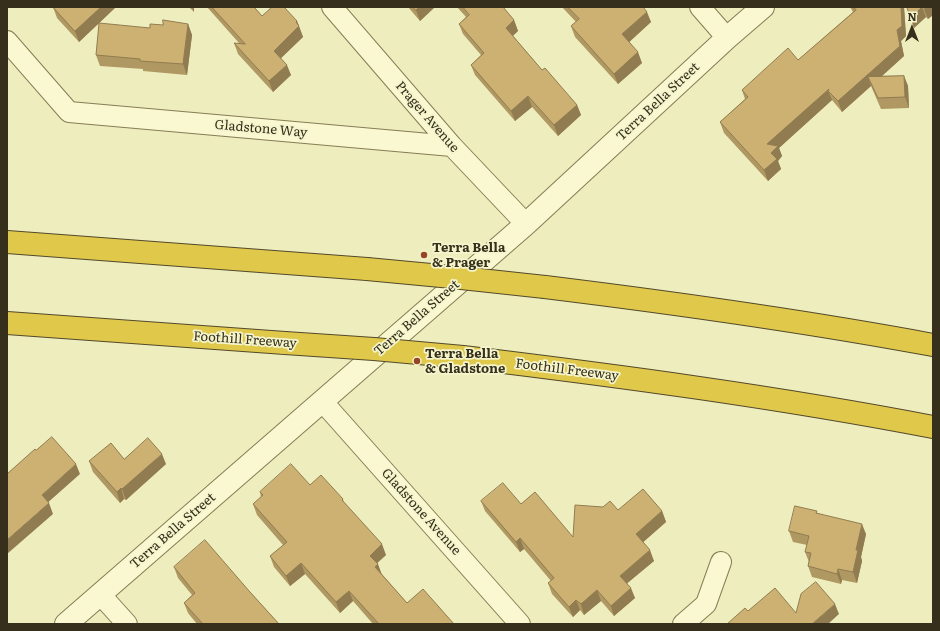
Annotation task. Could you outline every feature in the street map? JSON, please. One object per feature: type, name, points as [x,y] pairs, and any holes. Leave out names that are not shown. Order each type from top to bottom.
[{"type":"highway","points":[[7,242],[367,269],[545,287],[782,319],[933,345]]},
{"type":"highway","name":"Foothill Freeway","points":[[7,323],[374,349],[463,357],[653,381],[786,401],[933,427]]},
{"type":"street","name":"Prager Avenue","points":[[332,7],[452,146],[526,224]]},
{"type":"street","points":[[700,7],[727,38]]},
{"type":"street","name":"Terra Bella Street","points":[[66,624],[526,224],[727,38],[763,7]]},
{"type":"street","name":"Gladstone Way","points":[[7,41],[69,112],[452,146]]},
{"type":"street","name":"Gladstone Avenue","points":[[322,401],[520,624]]},
{"type":"street","points":[[683,624],[706,604],[721,562]]},
{"type":"street","points":[[100,594],[127,624]]},
{"type":"building","points":[[53,7],[101,7],[75,31]]},
{"type":"building","points":[[212,7],[254,7],[262,16],[272,7],[284,7],[297,21],[296,22],[299,26],[274,51],[287,65],[269,81],[234,43],[245,44]]},
{"type":"building","points":[[463,7],[503,7],[514,20],[506,28],[542,70],[545,68],[577,105],[554,125],[528,96],[511,111],[471,65],[484,53],[459,24],[469,15]]},
{"type":"building","points":[[568,7],[643,7],[647,12],[622,34],[638,52],[614,74],[571,26],[579,19]]},
{"type":"building","points":[[853,7],[901,7],[902,26],[897,30],[900,46],[838,101],[828,91],[829,89],[767,144],[778,146],[771,153],[777,159],[764,170],[720,122],[748,97],[742,90],[788,48],[798,60],[856,10]]},
{"type":"building","points":[[907,7],[922,7],[911,18]]},
{"type":"building","points":[[163,20],[188,24],[183,64],[140,61],[140,59],[96,55],[99,23],[150,28],[150,24],[163,25]]},
{"type":"building","points":[[904,76],[905,97],[878,98],[868,77]]},
{"type":"building","points":[[52,437],[76,464],[42,495],[49,503],[7,540],[7,474],[35,449],[36,450]]},
{"type":"building","points":[[148,438],[162,454],[117,492],[89,461],[111,443],[124,459]]},
{"type":"building","points":[[291,464],[310,485],[321,475],[382,544],[370,556],[378,564],[375,567],[407,603],[423,589],[454,624],[379,624],[349,591],[336,602],[301,563],[286,576],[270,556],[287,542],[253,504],[263,495],[260,492]]},
{"type":"building","points":[[503,483],[521,504],[535,492],[573,537],[575,505],[603,507],[610,501],[618,510],[643,489],[662,511],[636,534],[650,550],[620,576],[631,588],[611,606],[597,590],[581,604],[576,600],[569,607],[548,583],[554,578],[520,538],[516,542],[481,501]]},
{"type":"building","points":[[795,506],[817,511],[816,513],[862,524],[853,572],[838,569],[837,574],[808,566],[811,553],[805,552],[809,536],[789,531]]},
{"type":"building","points":[[205,540],[279,624],[203,624],[184,603],[195,593],[174,567]]},
{"type":"building","points":[[816,582],[835,604],[812,624],[727,624],[745,608],[748,611],[775,588],[796,613],[801,594]]},
{"type":"place","name":"Terra Bella & Prager","points":[[424,255]]},
{"type":"place","name":"Terra Bella & Gladstone","points":[[417,361]]}]
